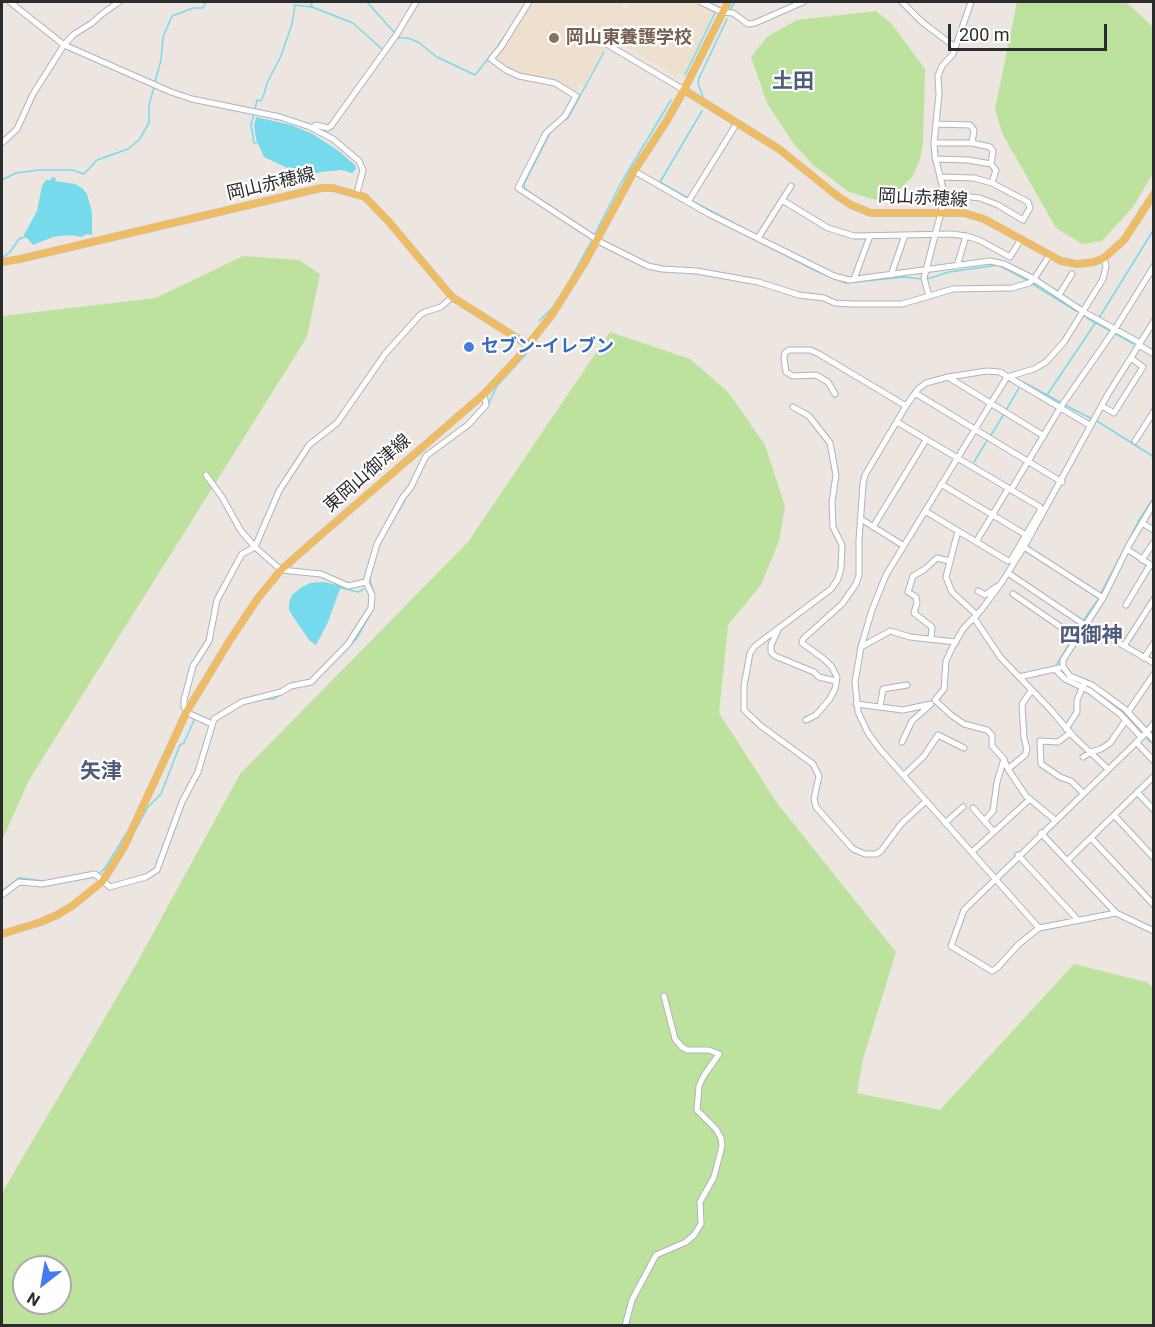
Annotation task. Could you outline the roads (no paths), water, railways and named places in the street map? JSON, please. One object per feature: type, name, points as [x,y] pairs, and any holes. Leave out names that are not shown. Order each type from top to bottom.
[{"type":"main road","name":"東岡山御津線","points":[[2,934],[57,915],[102,882],[124,847],[187,711],[258,598],[281,570],[484,394],[528,345],[562,300],[634,171],[666,122],[728,2]]},
{"type":"main road","name":"岡山赤穂線","points":[[684,90],[780,149],[850,205],[871,213],[964,213],[984,219],[1060,261],[1077,264],[1104,258]]},
{"type":"main road","name":"岡山赤穂線","points":[[2,262],[321,188],[333,188],[365,197],[452,297],[528,345]]},
{"type":"main road","points":[[1104,258],[1124,240],[1154,194]]},
{"type":"street","points":[[10,2],[64,45],[154,85],[192,99],[280,117],[312,128],[345,147],[359,161],[363,170],[357,194]]},
{"type":"street","points":[[2,143],[16,129],[33,94],[64,45],[73,35],[93,23],[119,2]]},
{"type":"street","points":[[312,128],[316,124],[328,128],[332,126],[396,35],[416,2]]},
{"type":"street","points":[[529,2],[491,59],[506,70],[555,83],[576,96],[566,116],[546,134],[518,188],[597,240],[641,262],[655,267],[697,271],[758,282],[799,295],[824,298],[835,303],[902,303],[953,289],[1012,288],[1031,281],[1049,256]]},
{"type":"street","points":[[701,2],[722,12],[733,13],[748,24],[803,2]]},
{"type":"street","points":[[902,2],[922,22],[955,47]]},
{"type":"street","points":[[929,296],[924,279],[925,270],[942,213],[945,194],[935,159],[938,76],[942,66],[953,54],[971,2]]},
{"type":"street","points":[[605,44],[684,90]]},
{"type":"street","points":[[689,200],[737,123]]},
{"type":"street","points":[[936,124],[970,125],[974,130],[972,143]]},
{"type":"street","points":[[934,142],[972,143],[990,147],[993,151],[991,164]]},
{"type":"street","points":[[935,159],[968,160],[991,164],[996,170],[992,183]]},
{"type":"street","points":[[634,171],[834,276],[854,279],[996,261],[1059,295],[1154,354]]},
{"type":"street","points":[[940,177],[974,178],[992,183],[1028,202],[1030,208],[1023,220],[998,205],[980,198],[945,194]]},
{"type":"street","points":[[758,238],[791,186]]},
{"type":"street","points":[[782,200],[828,228],[855,236],[936,234],[966,236],[979,240],[1010,257],[1021,239]]},
{"type":"street","points":[[891,275],[905,235]]},
{"type":"street","points":[[854,279],[870,236]]},
{"type":"street","points":[[957,266],[966,236]]},
{"type":"street","points":[[1039,928],[867,733],[856,704],[855,682],[861,648],[878,593],[904,546],[1007,377],[1034,369],[1046,362],[1084,312],[1103,279],[1106,266],[1104,258]]},
{"type":"street","points":[[976,542],[1154,266]]},
{"type":"street","points":[[1059,295],[1072,274]]},
{"type":"street","points":[[213,722],[196,717],[187,711],[184,707],[184,700],[192,670],[209,641],[218,600],[242,554],[255,547],[279,491],[309,445],[337,423],[385,354],[420,315],[441,307],[452,297]]},
{"type":"street","points":[[902,742],[912,721],[933,702],[944,688],[946,661],[963,629],[976,616],[1008,573],[1062,482],[1102,406],[1154,321]]},
{"type":"street","points":[[835,394],[828,382],[816,375],[794,376],[786,372],[785,353],[810,350],[906,406]]},
{"type":"street","points":[[1102,406],[1114,413],[1143,367],[1131,358]]},
{"type":"street","points":[[806,720],[816,715],[822,708],[835,689],[837,677],[832,667],[802,643],[802,639],[842,604],[855,584],[859,575],[865,475],[915,393],[926,383],[948,377],[987,370],[1000,372],[1093,422]]},
{"type":"street","points":[[948,377],[1044,436]]},
{"type":"street","points":[[915,393],[1062,482]]},
{"type":"street","points":[[2,895],[19,882],[42,884],[95,874],[110,887],[146,877],[158,868],[182,802],[198,772],[213,722],[242,702],[281,692],[291,686],[307,684],[352,639],[371,608],[372,595],[366,582],[377,544],[411,487],[423,461],[430,452],[469,424],[486,405],[484,394]]},
{"type":"street","points":[[793,407],[809,417],[830,443],[836,475],[832,502],[833,527],[842,545],[842,557],[838,579],[831,589],[755,646],[750,653],[744,686],[744,710],[761,726],[813,764],[819,776],[814,799],[816,807],[853,849],[865,854],[876,854],[881,851],[901,824],[926,801]]},
{"type":"street","points":[[1135,441],[1154,411]]},
{"type":"street","points":[[897,422],[1040,507],[1026,535],[1011,560],[1008,561],[925,511]]},
{"type":"street","points":[[873,527],[926,440]]},
{"type":"street","points":[[206,475],[228,506],[241,531],[281,570],[321,574],[348,586],[366,582]]},
{"type":"street","points":[[941,484],[1026,535]]},
{"type":"street","points":[[1059,668],[1075,636],[1154,503]]},
{"type":"street","points":[[861,519],[904,546]]},
{"type":"street","points":[[1142,523],[1154,530]]},
{"type":"street","points":[[958,531],[945,578],[952,592],[976,616],[1001,658],[1068,731],[1108,769]]},
{"type":"street","points":[[1142,560],[1154,542]]},
{"type":"street","points":[[1024,547],[1100,597]]},
{"type":"street","points":[[1126,605],[1152,566],[1127,549]]},
{"type":"street","points":[[931,639],[932,627],[914,613],[916,597],[908,592],[913,576],[937,558],[950,561]]},
{"type":"street","points":[[1008,573],[1084,624],[1154,663]]},
{"type":"street","points":[[978,591],[988,594],[1002,582]]},
{"type":"street","points":[[1013,594],[1075,636]]},
{"type":"street","points":[[1124,646],[1154,599]]},
{"type":"street","points":[[780,627],[771,645],[771,652],[775,656],[814,672],[819,677],[836,681]]},
{"type":"street","points":[[861,648],[890,631],[956,642]]},
{"type":"street","points":[[1144,658],[1154,643]]},
{"type":"street","points":[[1020,677],[1059,668]]},
{"type":"street","points":[[1059,668],[1065,679],[1083,685],[1128,712],[1154,740]]},
{"type":"street","points":[[1128,712],[1154,674]]},
{"type":"street","points":[[880,707],[883,689],[907,685]]},
{"type":"street","points":[[1083,685],[1126,720],[1154,761]]},
{"type":"street","points":[[1083,685],[1077,700],[1077,712],[1068,731],[1058,742],[1040,741],[1041,764],[1060,777],[1071,781],[1083,793]]},
{"type":"street","points":[[1008,769],[1025,755],[1027,749],[1023,731],[1022,704],[1031,691]]},
{"type":"street","points":[[856,704],[903,710],[933,702]]},
{"type":"street","points":[[933,702],[964,724],[987,730],[992,735],[992,746],[1004,759],[1008,769],[1030,799],[1054,820]]},
{"type":"street","points":[[1083,757],[1110,742],[1126,720]]},
{"type":"street","points":[[1116,913],[1039,928],[1019,944],[997,969],[992,971],[951,946],[964,910],[1154,723]]},
{"type":"street","points":[[904,776],[924,756],[938,735],[964,748]]},
{"type":"street","points":[[984,821],[993,811],[1004,759]]},
{"type":"street","points":[[1068,860],[1154,776]]},
{"type":"street","points":[[1137,792],[1154,810]]},
{"type":"street","points":[[972,852],[1030,799]]},
{"type":"street","points":[[945,823],[963,807]]},
{"type":"street","points":[[973,808],[994,832]]},
{"type":"street","points":[[1114,815],[1154,858]]},
{"type":"street","points":[[1041,833],[1116,913],[1154,931]]},
{"type":"street","points":[[1091,838],[1154,905]]},
{"type":"street","points":[[1018,855],[1078,920]]},
{"type":"street","points":[[625,1326],[632,1300],[656,1255],[686,1242],[701,1224],[700,1202],[714,1177],[722,1146],[716,1129],[698,1110],[697,1102],[703,1077],[719,1054],[709,1050],[687,1050],[682,1047],[675,1039],[664,996]]},
{"type":"water","points":[[256,117],[291,125],[313,134],[340,152],[355,165],[356,169],[352,173],[342,170],[320,172],[307,177],[264,157],[256,139],[254,126]]},
{"type":"water","points":[[52,177],[56,178],[55,181],[75,184],[87,194],[92,212],[92,235],[53,237],[33,245],[24,235],[37,211],[42,186]]},
{"type":"water","points":[[324,582],[341,586],[328,622],[316,645],[309,640],[292,615],[289,603],[292,595],[302,587],[310,583]]},
{"type":"waterway","points":[[155,82],[161,60],[163,37],[172,16],[193,8],[203,8],[206,2]]},
{"type":"waterway","points":[[255,109],[257,100],[261,101],[267,83],[281,56],[292,24],[295,5],[311,7],[312,2]]},
{"type":"waterway","points":[[367,2],[394,32]]},
{"type":"waterway","points":[[708,2],[718,7]]},
{"type":"waterway","points":[[730,10],[735,2]]},
{"type":"waterway","points":[[312,7],[353,23],[383,50]]},
{"type":"waterway","points":[[685,75],[715,13]]},
{"type":"waterway","points":[[703,97],[698,83],[699,78],[727,19]]},
{"type":"waterway","points":[[498,46],[505,35]]},
{"type":"waterway","points":[[397,36],[418,42],[437,57],[475,75],[495,50]]},
{"type":"waterway","points":[[558,125],[568,118],[604,52]]},
{"type":"waterway","points":[[2,180],[16,173],[39,170],[72,170],[84,174],[97,160],[128,149],[139,140],[149,123],[149,105],[154,87]]},
{"type":"waterway","points":[[595,234],[621,183],[671,100]]},
{"type":"waterway","points":[[688,198],[660,182],[702,111]]},
{"type":"waterway","points":[[254,114],[251,125],[254,143],[259,142]]},
{"type":"waterway","points":[[550,133],[524,184],[525,189],[576,223]]},
{"type":"waterway","points":[[692,201],[734,223]]},
{"type":"waterway","points":[[1099,318],[1154,229]]},
{"type":"waterway","points":[[2,258],[10,252],[19,239],[27,236]]},
{"type":"waterway","points":[[748,236],[816,271],[846,283],[904,277],[922,279]]},
{"type":"waterway","points":[[571,278],[592,240]]},
{"type":"waterway","points":[[927,279],[949,272],[998,265],[1027,280]]},
{"type":"waterway","points":[[1031,283],[1076,311]]},
{"type":"waterway","points":[[539,321],[553,307]]},
{"type":"waterway","points":[[1087,318],[1134,344]]},
{"type":"waterway","points":[[1060,402],[1047,395],[1096,322]]},
{"type":"waterway","points":[[489,403],[497,386],[527,353]]},
{"type":"waterway","points":[[1023,382],[1047,395]]},
{"type":"waterway","points":[[1006,410],[1019,388]]},
{"type":"waterway","points":[[1065,405],[1092,419]]},
{"type":"waterway","points":[[991,435],[1004,414]]},
{"type":"waterway","points":[[1097,421],[1154,457]]},
{"type":"waterway","points":[[974,462],[988,439]]},
{"type":"waterway","points":[[1101,593],[1138,522],[1154,497]]},
{"type":"waterway","points":[[391,524],[405,500]]},
{"type":"waterway","points":[[371,573],[373,591]]},
{"type":"waterway","points":[[338,587],[358,592],[364,589]]},
{"type":"waterway","points":[[373,609],[374,596]]},
{"type":"waterway","points":[[1083,621],[1099,598]]},
{"type":"waterway","points":[[343,653],[357,638],[371,613]]},
{"type":"waterway","points":[[1075,634],[1081,625]]},
{"type":"waterway","points":[[1062,672],[1057,664],[1073,638]]},
{"type":"waterway","points":[[1092,689],[1122,711],[1137,729]]},
{"type":"waterway","points":[[264,699],[273,699],[282,694]]},
{"type":"waterway","points":[[136,829],[148,807],[161,794],[180,745],[184,743],[195,718]]},
{"type":"waterway","points":[[1145,737],[1154,745]]},
{"type":"waterway","points":[[99,874],[128,831]]},
{"type":"waterway","points":[[52,880],[65,877]]},
{"type":"waterway","points":[[2,891],[19,878],[44,881]]},
{"type":"place","name":"岡山東養護学校","points":[[554,38]]},
{"type":"place","name":"セブン-イレブン","points":[[469,347]]},
{"type":"district","name":"土田","points":[[793,83]]},
{"type":"district","name":"四御神","points":[[1091,637]]},
{"type":"district","name":"矢津","points":[[101,773]]}]
